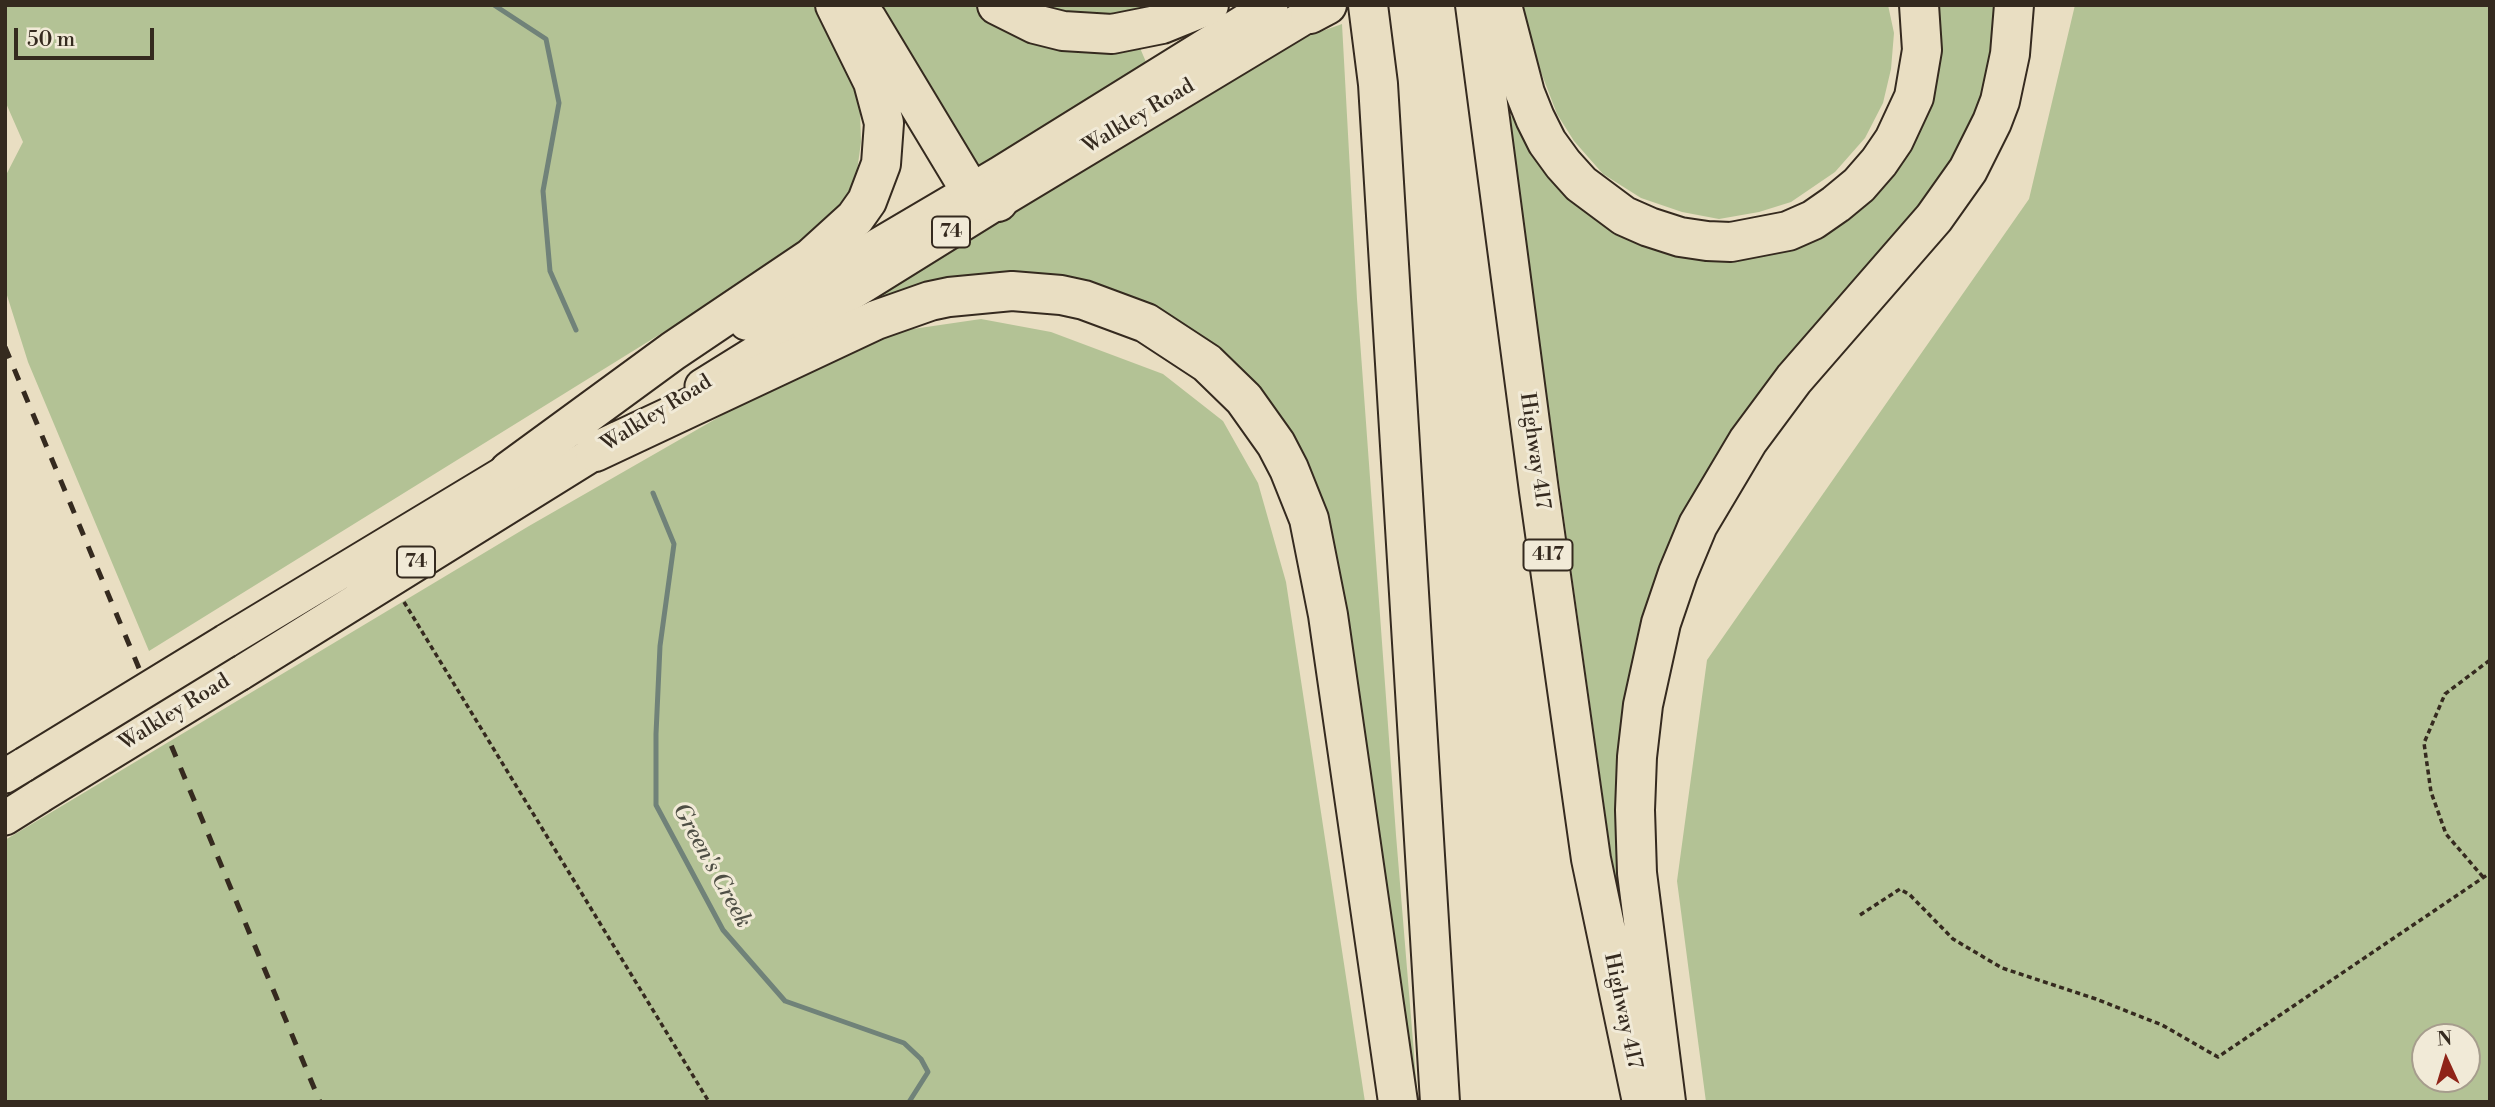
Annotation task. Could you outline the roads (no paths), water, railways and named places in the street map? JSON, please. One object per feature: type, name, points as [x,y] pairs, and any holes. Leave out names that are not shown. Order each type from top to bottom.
[{"type":"highway","points":[[509,471],[673,351],[811,258],[855,218],[875,184],[881,164],[884,123],[873,82],[835,5]]},
{"type":"highway","points":[[859,5],[984,196]]},
{"type":"highway","points":[[997,5],[1035,24],[1063,31],[1112,34],[1162,24],[1209,5]]},
{"type":"highway","points":[[1353,5],[1384,183]]},
{"type":"highway","points":[[1368,5],[1378,84],[1440,1102]]},
{"type":"highway","name":"Highway 417","points":[[1475,5],[1583,810],[1602,920],[1642,1102]]},
{"type":"highway","points":[[1502,5],[1521,81],[1535,118],[1547,142],[1581,184],[1624,216],[1649,227],[1680,237],[1731,242],[1788,231],[1813,220],[1859,185],[1879,162],[1894,140],[1914,97],[1922,50],[1919,5]]},
{"type":"highway","points":[[1666,1102],[1637,873],[1635,810],[1643,705],[1661,623],[1698,526],[1748,441],[1794,379],[1934,219],[1968,170],[2000,101],[2010,54],[2014,5]]},
{"type":"highway","points":[[595,452],[876,320],[930,300],[959,295],[1012,291],[1061,295],[1084,300],[1146,323],[1207,363],[1244,399],[1276,444],[1309,519],[1328,615],[1398,1102]]},
{"type":"main road","name":"Walkley Road","points":[[5,818],[595,452],[1271,5]]},
{"type":"main road","name":"Walkley Road","points":[[15,770],[509,471],[782,301],[984,196],[1319,10]]},
{"type":"waterway","name":"Green's Creek","points":[[494,5],[546,39],[559,103],[543,191],[550,271],[576,330]]},
{"type":"waterway","name":"Green's Creek","points":[[653,493],[674,544],[660,646],[656,805],[723,930],[785,1001],[904,1043],[921,1059],[928,1072],[909,1102]]},
{"type":"railway","points":[[5,347],[320,1102]]}]
